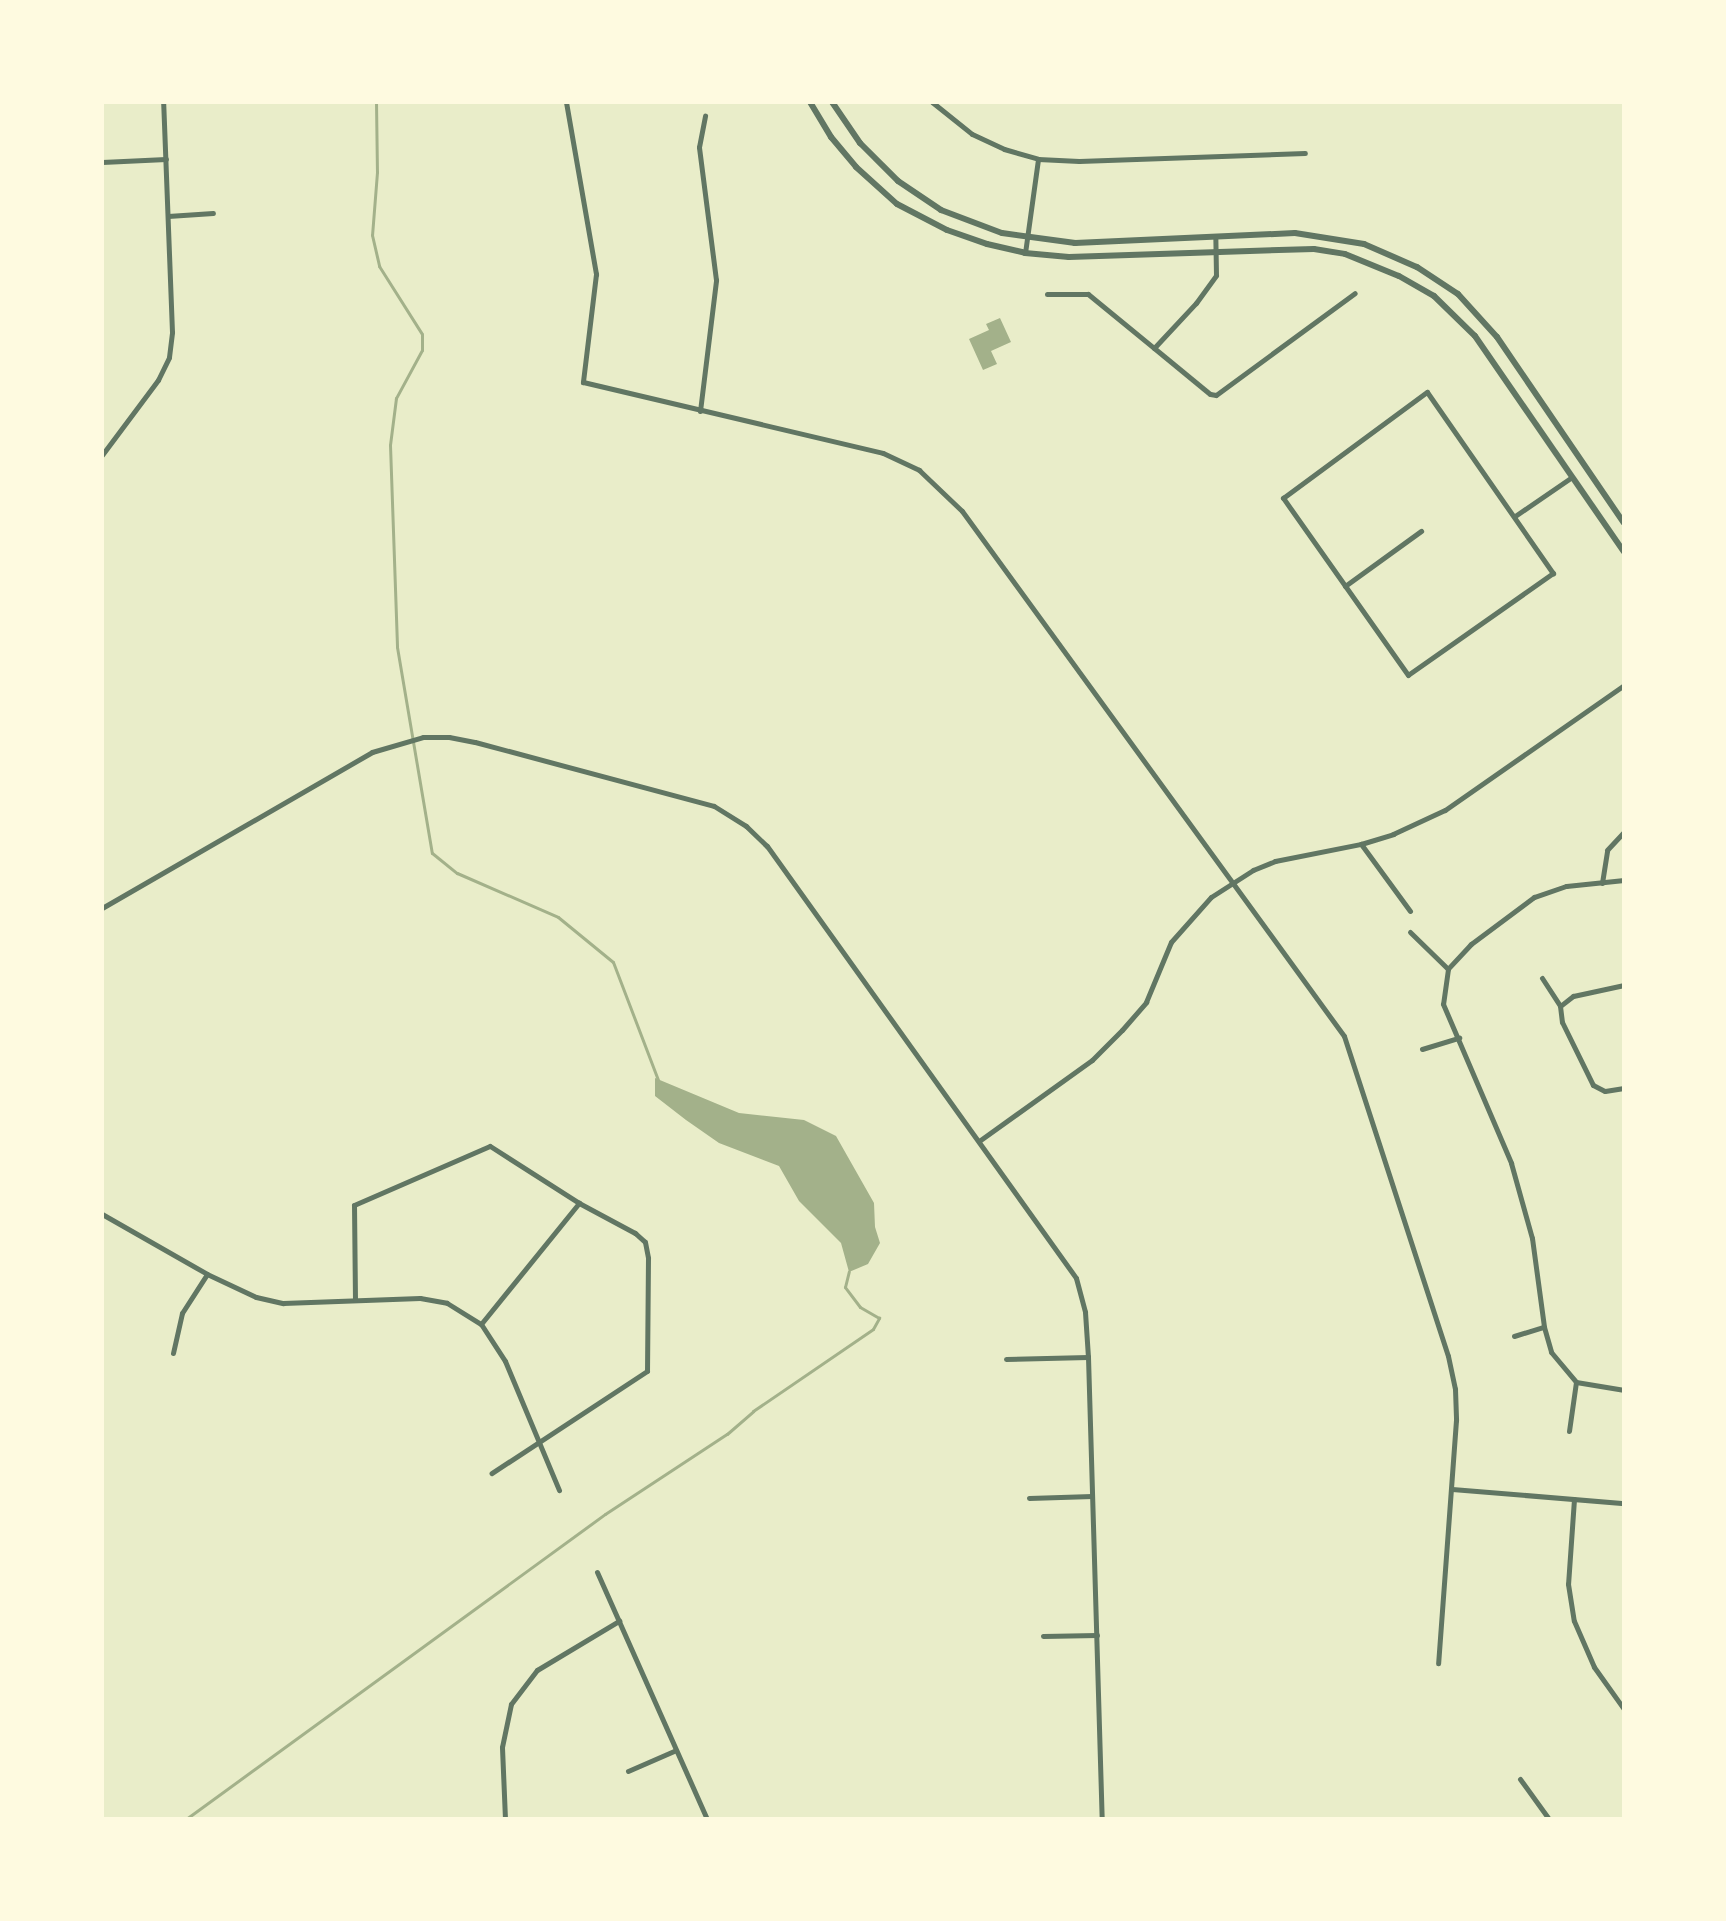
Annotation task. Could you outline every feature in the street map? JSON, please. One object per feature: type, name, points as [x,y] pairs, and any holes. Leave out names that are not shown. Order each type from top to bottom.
[{"type":"street","points":[[102,455],[158,380],[169,357],[172,332],[163,102]]},
{"type":"street","points":[[566,102],[596,274],[583,382],[883,453],[910,464],[931,479],[962,511],[1344,1036],[1448,1356],[1456,1420],[1438,1663]]},
{"type":"street","points":[[810,102],[831,137],[856,167],[897,204],[947,230],[1025,253],[1069,257],[1314,249],[1345,254],[1386,270],[1434,296],[1475,336],[1624,552]]},
{"type":"street","points":[[832,102],[860,143],[919,196],[974,224],[1027,238],[1075,243],[1295,233],[1354,241],[1417,267],[1458,294],[1497,337],[1624,523]]},
{"type":"street","points":[[932,102],[972,134],[1004,149],[1038,159],[1079,161],[1305,153]]},
{"type":"street","points":[[700,411],[716,280],[699,147],[705,116]]},
{"type":"street","points":[[102,162],[166,159]]},
{"type":"street","points":[[1025,253],[1038,159]]},
{"type":"street","points":[[168,216],[213,213]]},
{"type":"street","points":[[1154,348],[1196,303],[1216,275],[1215,236]]},
{"type":"street","points":[[1047,294],[1088,294],[1210,394],[1216,395],[1355,293]]},
{"type":"street","points":[[1427,392],[1515,516],[1553,573],[1408,675],[1283,498],[1408,402],[1427,392]]},
{"type":"street","points":[[1515,516],[1572,477]]},
{"type":"street","points":[[1345,586],[1421,531]]},
{"type":"street","points":[[979,1141],[1092,1060],[1146,1002],[1171,942],[1191,916],[1234,881],[1275,861],[1361,844],[1445,810],[1624,685]]},
{"type":"street","points":[[102,908],[372,752],[423,737],[449,737],[475,742],[714,806],[746,826],[767,846],[1076,1278],[1085,1312],[1088,1357],[1102,1819]]},
{"type":"street","points":[[1602,883],[1607,850],[1624,832]]},
{"type":"street","points":[[1361,844],[1410,911]]},
{"type":"street","points":[[1624,880],[1566,886],[1534,897],[1471,944],[1448,969],[1443,1004],[1511,1163],[1532,1238],[1544,1327],[1551,1352],[1576,1382],[1624,1390]]},
{"type":"street","points":[[1410,932],[1448,969]]},
{"type":"street","points":[[1542,978],[1560,1006],[1562,1022],[1593,1085],[1605,1091],[1624,1088]]},
{"type":"street","points":[[1560,1006],[1573,996],[1624,985]]},
{"type":"street","points":[[1422,1049],[1459,1038]]},
{"type":"street","points":[[355,1300],[354,1205],[364,1198],[490,1146],[645,1242],[648,1258],[647,1371],[492,1473]]},
{"type":"street","points":[[481,1324],[579,1203]]},
{"type":"street","points":[[102,1214],[207,1274],[256,1297],[283,1303],[355,1300],[447,1303],[481,1324],[505,1361],[559,1490]]},
{"type":"street","points":[[173,1353],[182,1313],[207,1274]]},
{"type":"street","points":[[1514,1336],[1544,1327]]},
{"type":"street","points":[[1006,1359],[1088,1357]]},
{"type":"street","points":[[1569,1431],[1576,1382]]},
{"type":"street","points":[[1452,1489],[1624,1503]]},
{"type":"street","points":[[1029,1498],[1092,1496]]},
{"type":"street","points":[[1574,1499],[1568,1584],[1574,1621],[1594,1667],[1624,1709]]},
{"type":"street","points":[[597,1572],[707,1819]]},
{"type":"street","points":[[505,1819],[502,1747],[511,1704],[537,1670],[619,1621]]},
{"type":"street","points":[[1043,1636],[1097,1635]]},
{"type":"street","points":[[628,1771],[676,1750]]},
{"type":"street","points":[[1520,1779],[1549,1819]]},
{"type":"shaded area","points":[[1000,318],[1011,342],[991,351],[997,364],[983,370],[969,339],[989,330],[986,324]]},
{"type":"shaded area","points":[[655,1078],[739,1113],[804,1120],[836,1136],[874,1203],[875,1227],[880,1243],[868,1264],[849,1272],[841,1243],[799,1201],[779,1166],[719,1143],[686,1120],[655,1096]]},
{"type":"waterway","points":[[376,102],[377,172],[372,235],[379,266],[422,334],[422,350],[396,398],[390,445],[397,647],[432,853],[457,873],[558,917],[613,962],[658,1080]]},
{"type":"waterway","points":[[186,1819],[605,1514],[727,1434],[753,1411],[873,1329],[879,1318],[860,1307],[845,1287],[849,1271]]}]
